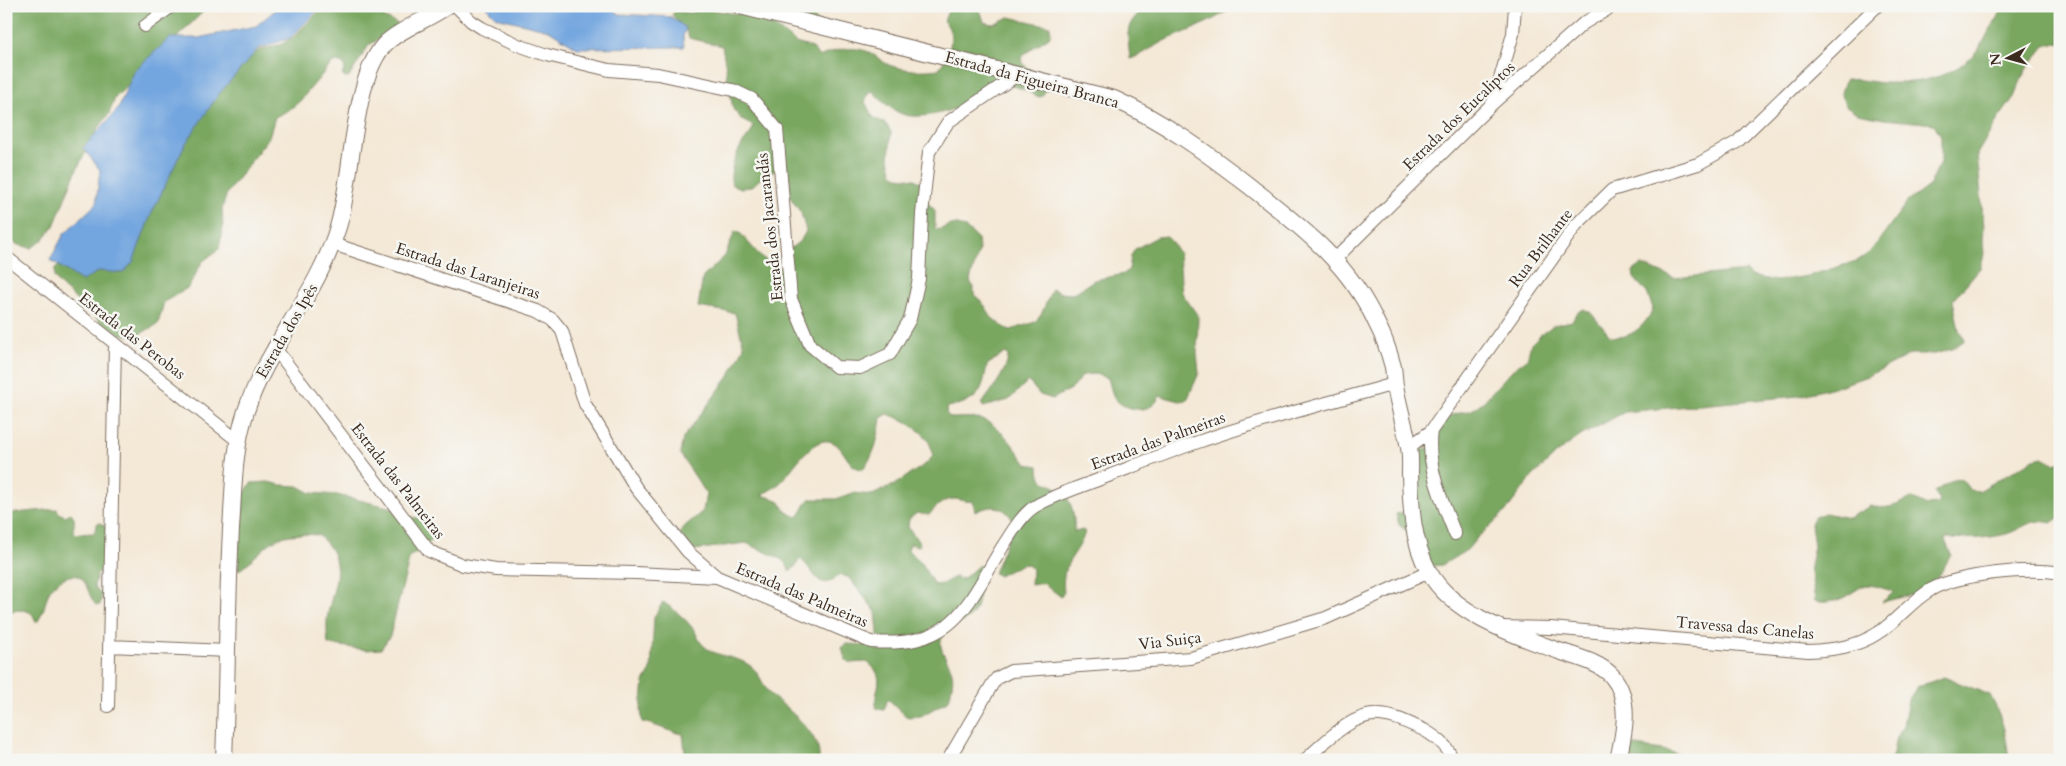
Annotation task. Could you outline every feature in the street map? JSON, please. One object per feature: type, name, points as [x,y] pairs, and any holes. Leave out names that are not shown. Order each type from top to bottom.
[{"type":"main road","name":"Estrada dos Ipês","points":[[224,760],[229,567],[237,440],[264,366],[274,347],[310,292],[326,260],[339,226],[347,191],[362,90],[377,55],[387,42],[448,6]]},
{"type":"main road","name":"Estrada da Figueira Branca","points":[[740,6],[1114,99],[1137,109],[1220,164],[1305,230],[1335,259],[1358,289],[1377,323],[1393,368],[1394,384],[1409,446],[1411,518],[1418,546],[1429,572],[1441,588],[1456,602],[1495,627],[1578,657],[1612,676],[1620,693],[1624,710],[1624,729],[1618,760]]},
{"type":"street","points":[[145,26],[172,6]]},
{"type":"street","name":"Estrada dos Jacarandás","points":[[456,6],[471,21],[482,28],[518,45],[547,55],[609,70],[658,74],[724,88],[752,99],[777,129],[791,299],[810,345],[836,367],[860,368],[890,354],[910,319],[919,279],[922,214],[929,152],[948,122],[1017,75]]},
{"type":"street","points":[[1493,103],[1513,34],[1515,6]]},
{"type":"street","name":"Estrada dos Eucaliptos","points":[[1335,259],[1493,103],[1584,23],[1613,6]]},
{"type":"street","name":"Rua Brilhante","points":[[1409,446],[1431,431],[1576,225],[1612,190],[1698,164],[1736,142],[1877,6]]},
{"type":"street","name":"Estrada das Laranjeiras","points":[[332,244],[538,311],[553,320],[562,331],[585,404],[636,488],[688,552],[717,577]]},
{"type":"street","name":"Estrada das Perobas","points":[[6,257],[237,440]]},
{"type":"street","points":[[108,706],[115,343]]},
{"type":"street","name":"Estrada das Palmeiras","points":[[274,347],[430,551],[463,565],[496,570],[717,577],[870,642],[896,644],[920,640],[949,625],[963,611],[1015,527],[1031,508],[1057,496],[1199,442],[1394,384]]},
{"type":"street","points":[[1431,431],[1429,446],[1437,486],[1455,534]]},
{"type":"street","name":"Travessa das Canelas","points":[[1495,627],[1551,628],[1808,651],[1832,650],[1857,643],[1878,633],[1932,589],[1952,581],[2034,570],[2060,572]]},
{"type":"street","name":"Via Suiça","points":[[948,760],[993,683],[997,678],[1012,671],[1191,658],[1326,618],[1429,572]]},
{"type":"street","points":[[109,646],[228,651]]},
{"type":"street","points":[[1305,760],[1335,733],[1362,717],[1378,714],[1396,718],[1433,735],[1450,751],[1452,760]]},
{"type":"green space","points":[[6,6],[209,6],[115,98],[109,114],[97,130],[76,171],[54,226],[43,240],[31,248],[18,245],[6,237]]},
{"type":"green space","points":[[319,6],[374,6],[376,13],[398,24],[399,28],[369,45],[349,77],[345,78],[342,75],[345,68],[343,64],[337,62],[331,64],[300,101],[289,110],[275,117],[269,137],[227,193],[222,209],[223,228],[219,249],[202,262],[189,287],[164,302],[158,324],[138,335],[131,336],[121,334],[105,326],[60,285],[54,277],[55,269],[161,180],[216,96],[247,57],[260,50],[282,44],[293,37],[319,11]]},
{"type":"green space","points":[[728,6],[808,6],[819,24],[775,22],[773,25],[796,43],[813,48],[819,57],[837,50],[856,49],[869,52],[889,65],[916,70],[939,69],[946,58],[951,39],[948,27],[944,21],[950,6],[979,6],[984,22],[993,24],[1009,17],[1050,26],[1051,33],[1049,37],[1023,55],[1021,59],[1025,66],[1050,82],[1041,97],[1015,87],[993,86],[987,88],[972,101],[957,108],[938,114],[910,116],[898,112],[872,91],[869,92],[865,102],[873,117],[886,124],[891,132],[889,159],[893,174],[898,177],[915,179],[928,188],[926,201],[935,210],[935,229],[959,225],[978,239],[979,251],[970,280],[976,296],[985,306],[991,317],[1005,328],[1011,330],[1035,322],[1041,315],[1052,289],[1061,293],[1073,294],[1094,280],[1124,274],[1129,269],[1131,256],[1135,249],[1157,237],[1167,236],[1179,253],[1182,293],[1198,316],[1197,353],[1199,373],[1187,400],[1180,401],[1160,396],[1154,404],[1143,409],[1127,407],[1117,401],[1113,395],[1108,378],[1095,374],[1083,375],[1072,388],[1053,399],[1040,395],[1028,381],[1009,400],[983,407],[982,404],[1005,367],[1008,355],[1005,353],[987,365],[983,383],[977,395],[966,402],[948,407],[946,413],[951,418],[975,418],[991,424],[1005,436],[1027,464],[1039,466],[1039,472],[1043,480],[1061,491],[1071,504],[1074,532],[1083,530],[1085,532],[1064,573],[1064,593],[1060,596],[1043,583],[1031,585],[1032,569],[1027,564],[1020,565],[999,576],[994,573],[1014,523],[1002,509],[992,507],[975,512],[973,501],[951,499],[939,505],[929,515],[917,513],[909,519],[908,527],[920,544],[919,546],[910,544],[908,550],[922,564],[934,585],[942,584],[955,577],[964,578],[979,565],[981,568],[975,610],[968,619],[947,630],[941,640],[941,648],[950,665],[953,676],[949,700],[921,716],[907,717],[889,700],[884,710],[877,709],[876,696],[879,679],[874,668],[867,662],[850,663],[845,659],[842,648],[845,644],[875,645],[879,643],[876,612],[848,577],[839,575],[832,581],[821,582],[800,559],[794,568],[789,571],[787,565],[781,559],[746,543],[694,550],[679,534],[685,526],[703,511],[706,493],[680,454],[683,438],[730,375],[744,347],[735,313],[698,307],[703,277],[725,256],[735,231],[740,233],[761,257],[781,269],[785,253],[801,240],[806,231],[801,213],[790,197],[790,180],[783,168],[767,173],[751,187],[741,188],[732,185],[731,173],[734,161],[753,126],[742,120],[733,109],[730,93],[725,86],[727,73],[722,46],[689,38],[686,30],[672,15],[674,12],[679,11],[690,13],[707,9],[738,14],[741,12]],"holes":[[[888,414],[905,421],[921,432],[928,440],[933,456],[927,463],[894,485],[872,495],[853,493],[836,499],[810,499],[797,517],[788,513],[778,500],[762,495],[780,483],[806,452],[814,445],[822,442],[830,441],[838,446],[851,464],[862,470],[873,452],[881,418]]]},
{"type":"green space","points":[[1147,6],[1234,6],[1209,21],[1130,59],[1129,29],[1134,18]]},
{"type":"green space","points":[[2002,6],[2060,6],[2060,44],[2045,46],[2025,71],[2014,97],[1977,154],[1984,227],[1984,255],[1980,268],[1953,300],[1959,330],[1965,340],[1952,349],[1935,354],[1911,354],[1870,375],[1839,386],[1798,396],[1625,412],[1582,435],[1557,453],[1532,477],[1506,511],[1467,550],[1442,565],[1431,566],[1413,536],[1399,525],[1396,514],[1406,512],[1417,447],[1427,450],[1434,430],[1448,416],[1472,410],[1484,401],[1512,370],[1527,359],[1531,344],[1540,335],[1554,325],[1572,321],[1578,312],[1584,309],[1591,313],[1610,336],[1624,336],[1636,331],[1646,321],[1653,308],[1647,293],[1634,278],[1633,271],[1642,265],[1674,278],[1746,271],[1751,276],[1776,281],[1808,276],[1857,261],[1869,253],[1907,202],[1930,185],[1936,169],[1941,164],[1941,136],[1934,124],[1884,119],[1858,114],[1845,105],[1841,93],[1845,80],[1903,83],[1932,78],[1959,67],[1980,47],[1998,17]]},
{"type":"green space","points":[[2043,457],[2056,464],[2060,462],[2060,517],[2051,523],[2030,523],[2009,533],[1995,536],[1946,538],[1945,540],[1951,555],[1939,576],[1915,594],[1882,602],[1893,593],[1892,591],[1866,585],[1837,600],[1828,602],[1815,601],[1810,565],[1814,547],[1811,524],[1814,517],[1825,513],[1849,518],[1870,506],[1881,508],[1901,503],[1911,498],[1925,505],[1938,504],[1940,501],[1934,492],[1957,478],[1962,480],[1970,490],[1979,491],[2034,459]]},
{"type":"green space","points":[[268,482],[298,486],[311,493],[337,495],[393,508],[404,517],[417,518],[432,524],[433,539],[422,550],[410,556],[390,636],[381,649],[366,650],[328,644],[327,621],[337,571],[333,553],[318,535],[303,534],[281,537],[267,546],[241,569],[237,570],[242,497],[251,483]]},
{"type":"green space","points":[[57,509],[59,513],[65,516],[71,513],[73,515],[73,531],[76,534],[94,533],[97,524],[100,523],[107,527],[106,567],[97,574],[94,587],[102,595],[100,605],[96,605],[81,578],[72,576],[63,579],[51,588],[38,621],[35,621],[28,611],[6,612],[6,511],[14,513]]},
{"type":"green space","points":[[663,602],[687,622],[707,649],[737,659],[758,674],[769,693],[810,732],[817,746],[819,760],[686,760],[683,734],[642,722],[641,709],[644,682],[651,670],[654,617]]},
{"type":"green space","points":[[1944,677],[1990,695],[2003,726],[2009,760],[1890,760],[1895,742],[1903,726],[1908,700],[1917,687]]},
{"type":"green space","points":[[1633,745],[1668,751],[1688,760],[1628,760],[1627,750],[1629,746]]},
{"type":"water","points":[[280,6],[322,6],[290,38],[258,49],[218,95],[184,146],[150,217],[133,262],[123,273],[99,271],[82,281],[50,260],[64,234],[96,204],[100,170],[83,148],[118,109],[135,70],[170,38],[198,38],[256,26]]},
{"type":"water","points":[[485,6],[611,6],[618,14],[671,17],[686,28],[683,36],[684,47],[577,48],[549,30],[496,17]]}]
